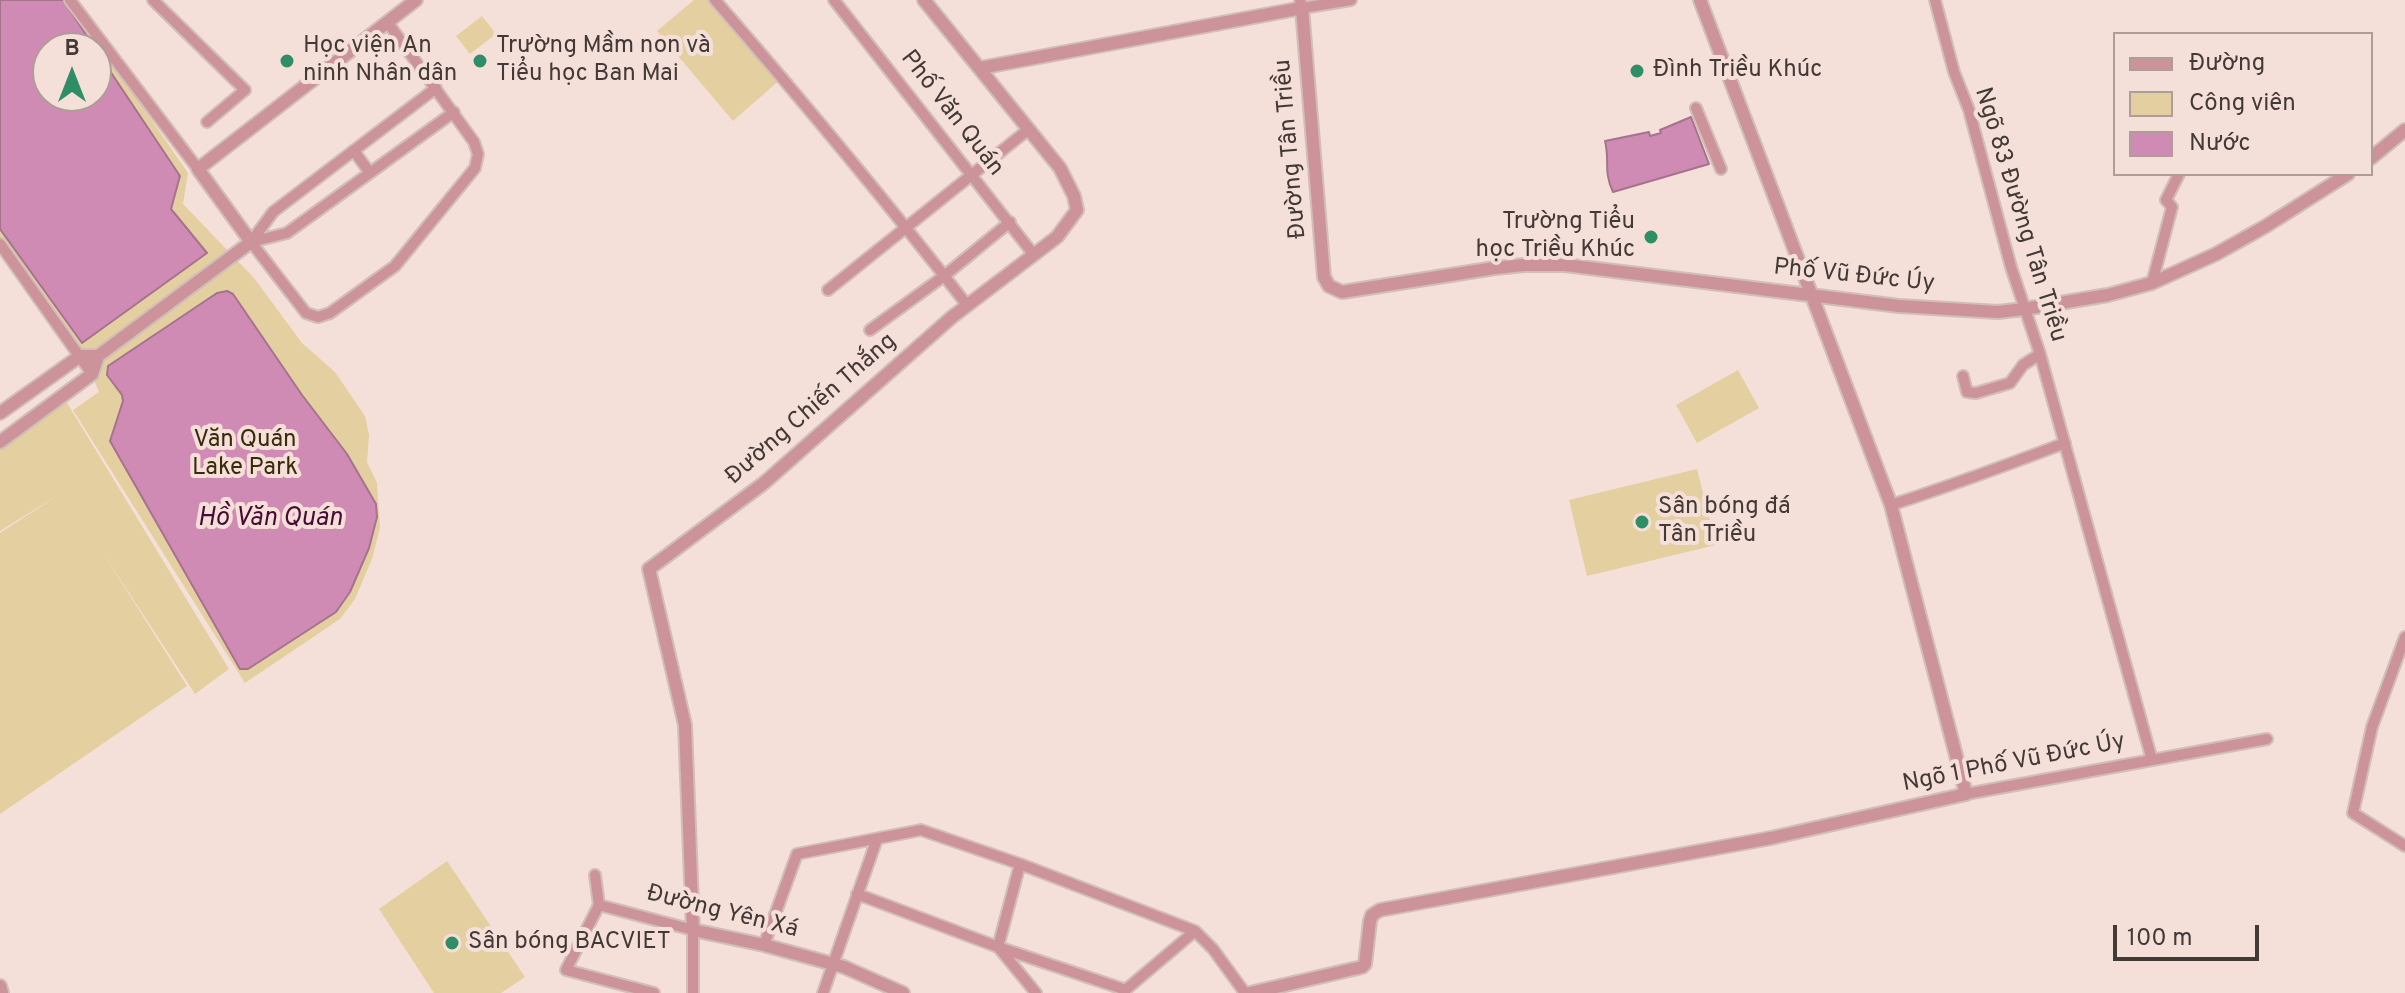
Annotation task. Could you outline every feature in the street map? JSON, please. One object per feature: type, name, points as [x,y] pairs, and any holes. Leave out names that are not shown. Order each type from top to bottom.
[{"type":"street","points":[[70,0],[306,313],[318,317],[330,313],[395,266],[475,168],[478,154],[474,142],[388,23]]},
{"type":"street","points":[[153,0],[245,90],[207,122]]},
{"type":"street","points":[[198,169],[416,0]]},
{"type":"street","points":[[715,0],[795,91],[967,305]]},
{"type":"street","name":"Phố Văn Quán","points":[[834,0],[1034,255]]},
{"type":"street","name":"Đường Chiến Thắng","points":[[693,930],[685,725],[649,569],[764,483],[967,305],[1057,237],[1077,210],[1074,196],[1060,168],[924,0]]},
{"type":"street","points":[[980,68],[1301,4],[1351,0]]},
{"type":"street","points":[[1700,0],[1891,505],[1966,794]]},
{"type":"street","name":"Ngõ 83 Đường Tân Triều","points":[[1935,0],[2024,309],[2040,354],[2152,760]]},
{"type":"street","name":"Đường Tân Triều","points":[[1301,4],[1323,267],[1329,286]]},
{"type":"street","points":[[0,442],[92,374],[98,356],[251,242],[273,212],[436,88]]},
{"type":"street","points":[[1696,108],[1721,169]]},
{"type":"street","points":[[251,242],[287,233],[454,112]]},
{"type":"street","points":[[828,290],[1029,129]]},
{"type":"street","points":[[2373,156],[2405,130]]},
{"type":"street","points":[[354,151],[370,173]]},
{"type":"street","points":[[2152,283],[2172,207],[2166,200],[2178,176]]},
{"type":"street","name":"Phố Vũ Đức Úy","points":[[1329,286],[1342,292],[1495,268],[1565,265],[1899,306],[1998,312],[2108,295],[2152,283],[2216,254],[2345,176]]},
{"type":"street","points":[[870,330],[944,276],[1010,222]]},
{"type":"street","points":[[1,248],[92,374]]},
{"type":"street","points":[[1963,376],[1967,392],[2010,383],[2023,365],[2040,354]]},
{"type":"street","points":[[0,413],[80,356],[98,356]]},
{"type":"street","points":[[1891,505],[1972,479],[2065,443]]},
{"type":"street","points":[[2405,637],[2372,727],[2353,813],[2405,846]]},
{"type":"street","name":"Ngõ 1 Phố Vũ Đức Úy","points":[[1247,993],[1362,967],[1365,964],[1370,921],[1372,915],[1380,910],[1771,838],[1966,794],[2267,739]]},
{"type":"street","points":[[764,945],[797,854],[921,830],[1195,931],[1247,993]]},
{"type":"street","points":[[823,993],[877,839]]},
{"type":"street","points":[[998,947],[1020,864]]},
{"type":"street","points":[[595,875],[599,905],[566,970],[654,993]]},
{"type":"street","points":[[857,894],[1123,992],[1195,931]]},
{"type":"street","name":"Đường Yên Xá","points":[[599,905],[832,964],[903,993]]},
{"type":"street","points":[[693,930],[693,993]]},
{"type":"street","points":[[998,947],[1036,993]]},
{"type":"street","points":[[0,986],[2,993]]},
{"type":"green space","name":"Văn Quán Lake Park","points":[[0,0],[69,0],[91,32],[32,32],[32,112],[112,112],[112,63],[188,173],[183,204],[254,278],[302,343],[335,372],[365,416],[369,435],[367,462],[377,483],[380,528],[372,559],[355,599],[340,619],[245,683],[73,410],[99,392],[94,380],[102,360],[80,353],[0,242]]},
{"type":"green space","points":[[694,0],[713,0],[782,78],[733,121],[657,31]]},
{"type":"green space","points":[[482,16],[496,34],[470,54],[456,36]]},
{"type":"green space","name":"Sân bóng đá Tân Triều","points":[[1738,370],[1759,408],[1697,443],[1676,405]]},
{"type":"green space","points":[[64,398],[229,669],[195,694],[103,553],[187,686],[0,814],[0,533],[60,494],[0,531],[0,445]]},
{"type":"green space","name":"Sân bóng đá Tân Triều","points":[[1697,469],[1716,545],[1587,576],[1569,500]]},
{"type":"green space","name":"Sân bóng BACVIET","points":[[447,861],[525,977],[501,993],[434,993],[379,909]]},
{"type":"water","points":[[0,0],[63,0],[84,32],[32,32],[32,112],[112,112],[112,74],[180,176],[171,209],[207,253],[82,343],[0,229]]},
{"type":"water","points":[[1691,117],[1709,164],[1613,192],[1608,178],[1605,141],[1649,132],[1650,136],[1661,133],[1660,130]]},
{"type":"water","name":"Hồ Văn Quán","points":[[227,291],[233,294],[302,395],[347,454],[376,504],[377,517],[369,548],[350,592],[336,612],[248,669],[240,669],[110,441],[123,401],[107,375],[108,366],[217,293]]},
{"type":"place","name":"Học viện An ninh Nhân dân","points":[[287,61]]},
{"type":"place","name":"Trường Mầm non và Tiểu học Ban Mai","points":[[480,61]]},
{"type":"place","name":"Đình Triều Khúc","points":[[1637,71]]},
{"type":"place","name":"Trường Tiểu học Triều Khúc","points":[[1651,237]]},
{"type":"place","name":"Sân bóng đá Tân Triều","points":[[1642,522]]},
{"type":"place","name":"Sân bóng BACVIET","points":[[452,943]]}]
